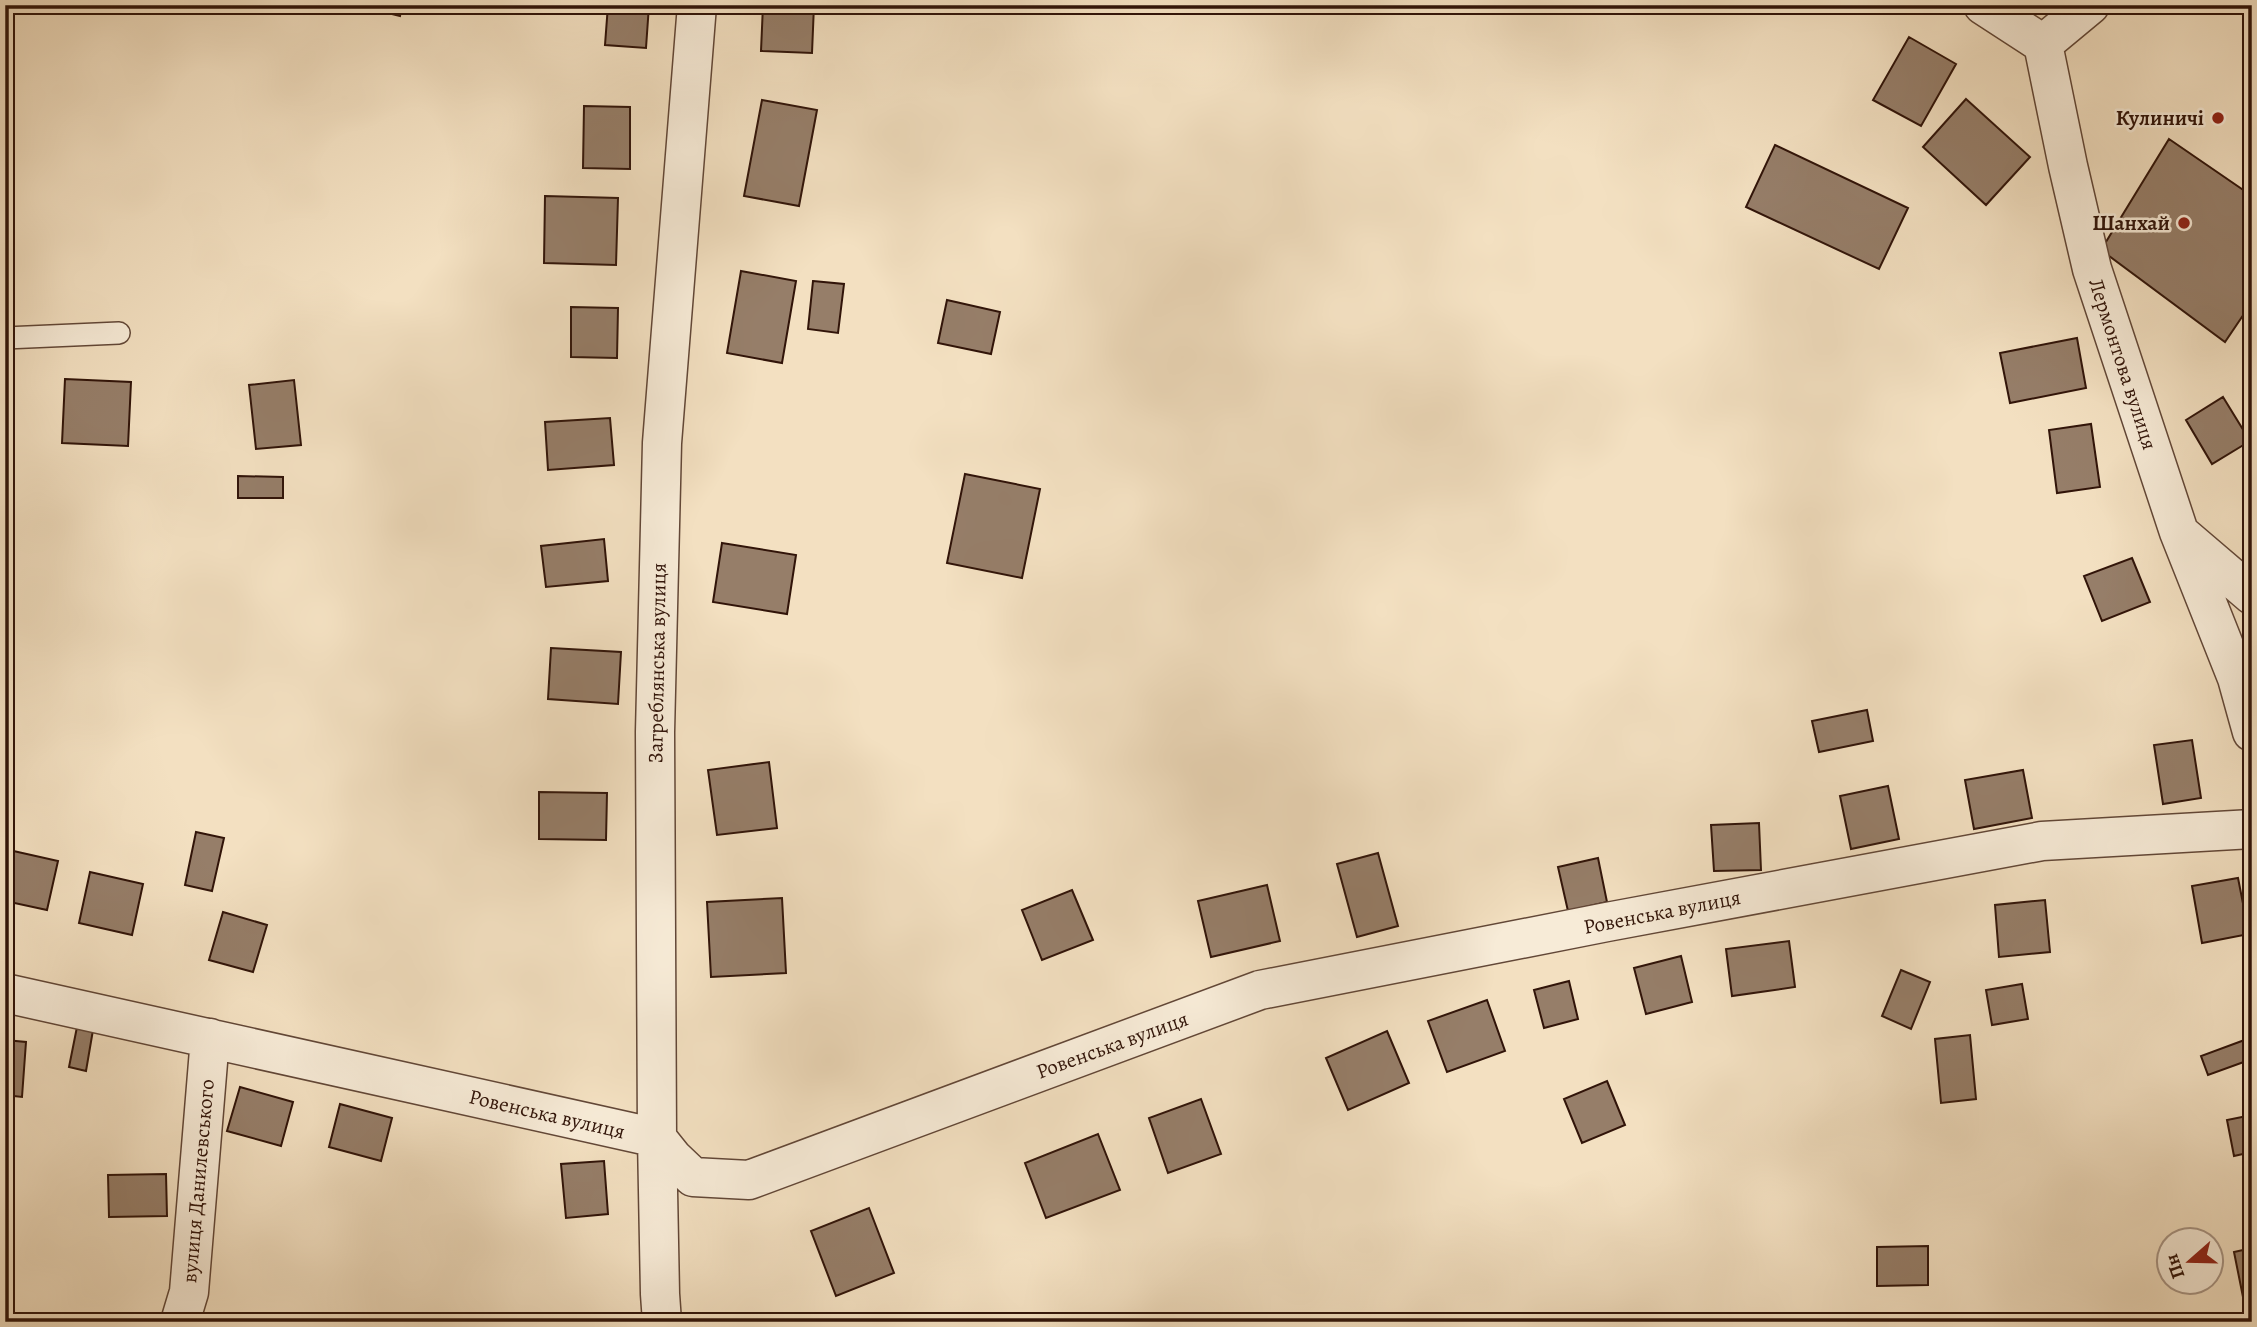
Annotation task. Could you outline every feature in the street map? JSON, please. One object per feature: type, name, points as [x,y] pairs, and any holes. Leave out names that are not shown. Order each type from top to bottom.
[{"type":"street","name":"Загреблянська вулиця","points":[[663,1322],[657,1138],[655,732],[662,443],[697,5]]},
{"type":"street","points":[[1983,5],[2043,44],[2090,5]]},
{"type":"street","name":"Лермонтова вулиця","points":[[2043,44],[2067,166],[2092,269],[2179,532],[2237,678],[2252,732]]},
{"type":"street","points":[[2179,532],[2252,595]]},
{"type":"street","name":"Ровенська вулиця","points":[[5,993],[657,1138],[693,1177],[749,1180],[1260,990],[2042,841],[2252,829]]},
{"type":"street","name":"вулиця Данилевського","points":[[180,1322],[189,1292],[210,1038]]},
{"type":"lane","points":[[5,338],[119,333]]},
{"type":"building","points":[[402,5],[400,16],[364,7]]},
{"type":"building","points":[[608,5],[649,5],[646,48],[605,45]]},
{"type":"building","points":[[763,5],[814,5],[812,53],[761,51]]},
{"type":"building","points":[[1909,37],[1956,64],[1921,126],[1873,100]]},
{"type":"building","points":[[1966,99],[2030,157],[1986,205],[1923,147]]},
{"type":"building","points":[[762,100],[817,110],[799,206],[744,196]]},
{"type":"building","points":[[584,106],[630,107],[630,169],[583,168]]},
{"type":"building","name":"Шанхай","points":[[2169,139],[2252,196],[2252,302],[2225,342],[2101,250]]},
{"type":"building","points":[[1775,145],[1908,208],[1879,269],[1746,207]]},
{"type":"building","points":[[545,196],[618,198],[616,265],[544,263]]},
{"type":"building","points":[[741,271],[796,281],[782,363],[727,353]]},
{"type":"building","points":[[813,281],[844,284],[838,333],[808,329]]},
{"type":"building","points":[[947,300],[1000,312],[991,354],[938,343]]},
{"type":"building","points":[[571,307],[618,308],[617,358],[571,357]]},
{"type":"building","points":[[2077,338],[2086,388],[2010,403],[2000,353]]},
{"type":"building","points":[[65,379],[131,382],[128,446],[62,443]]},
{"type":"building","points":[[294,380],[301,445],[256,449],[249,385]]},
{"type":"building","points":[[2223,397],[2250,441],[2212,464],[2186,420]]},
{"type":"building","points":[[610,418],[614,465],[548,470],[545,422]]},
{"type":"building","points":[[2091,424],[2100,487],[2057,493],[2049,430]]},
{"type":"building","points":[[965,474],[1040,489],[1022,578],[947,563]]},
{"type":"building","points":[[238,476],[283,477],[283,498],[238,498]]},
{"type":"building","points":[[604,539],[608,581],[546,587],[541,546]]},
{"type":"building","points":[[722,543],[796,555],[787,614],[713,602]]},
{"type":"building","points":[[2132,558],[2150,602],[2102,621],[2084,576]]},
{"type":"building","points":[[551,648],[621,652],[618,704],[548,699]]},
{"type":"building","points":[[1867,710],[1873,741],[1819,752],[1812,721]]},
{"type":"building","points":[[2192,740],[2201,798],[2163,804],[2154,745]]},
{"type":"building","points":[[769,762],[777,828],[717,835],[708,770]]},
{"type":"building","points":[[2023,770],[2032,818],[1974,829],[1965,780]]},
{"type":"building","points":[[1888,786],[1899,839],[1851,849],[1840,796]]},
{"type":"building","points":[[539,792],[607,793],[606,840],[539,839]]},
{"type":"building","points":[[1759,823],[1761,870],[1714,871],[1711,825]]},
{"type":"building","points":[[196,832],[224,838],[212,891],[185,885]]},
{"type":"building","points":[[9,850],[58,861],[47,910],[5,901],[5,867]]},
{"type":"building","points":[[1378,853],[1398,926],[1357,937],[1337,864]]},
{"type":"building","points":[[1598,858],[1607,902],[1568,911],[1558,867]]},
{"type":"building","points":[[90,872],[143,884],[132,935],[79,923]]},
{"type":"building","points":[[2238,878],[2249,934],[2202,943],[2192,886]]},
{"type":"building","points":[[1267,885],[1280,941],[1211,957],[1198,901]]},
{"type":"building","points":[[1072,890],[1093,940],[1042,960],[1022,910]]},
{"type":"building","points":[[782,898],[786,973],[711,977],[707,902]]},
{"type":"building","points":[[2045,900],[2050,952],[1999,957],[1995,905]]},
{"type":"building","points":[[223,912],[267,925],[253,972],[209,960]]},
{"type":"building","points":[[1789,941],[1795,987],[1732,996],[1726,949]]},
{"type":"building","points":[[1681,956],[1692,1002],[1646,1014],[1634,968]]},
{"type":"building","points":[[1901,970],[1930,982],[1911,1029],[1882,1016]]},
{"type":"building","points":[[1569,981],[1578,1019],[1544,1028],[1534,990]]},
{"type":"building","points":[[2022,984],[2028,1019],[1992,1025],[1986,990]]},
{"type":"building","points":[[1487,1000],[1505,1051],[1447,1072],[1428,1021]]},
{"type":"building","points":[[77,1027],[93,1030],[86,1071],[69,1067]]},
{"type":"building","points":[[1387,1031],[1409,1083],[1348,1110],[1326,1058]]},
{"type":"building","points":[[1970,1035],[1976,1099],[1941,1103],[1935,1039]]},
{"type":"building","points":[[2250,1038],[2252,1059],[2208,1075],[2201,1056]]},
{"type":"building","points":[[5,1040],[26,1042],[22,1097],[5,1095]]},
{"type":"building","points":[[1607,1081],[1625,1125],[1582,1143],[1564,1099]]},
{"type":"building","points":[[240,1087],[293,1102],[281,1146],[227,1131]]},
{"type":"building","points":[[1201,1099],[1221,1154],[1168,1173],[1149,1118]]},
{"type":"building","points":[[340,1104],[392,1118],[381,1161],[329,1147]]},
{"type":"building","points":[[2252,1115],[2252,1152],[2234,1156],[2227,1120]]},
{"type":"building","points":[[1098,1134],[1120,1190],[1046,1218],[1025,1163]]},
{"type":"building","points":[[604,1161],[608,1214],[566,1218],[561,1164]]},
{"type":"building","points":[[166,1174],[167,1216],[109,1217],[108,1175]]},
{"type":"building","points":[[869,1208],[894,1273],[836,1296],[811,1231]]},
{"type":"building","points":[[1928,1246],[1928,1285],[1877,1286],[1877,1247]]},
{"type":"building","points":[[2252,1248],[2252,1300],[2244,1302],[2234,1252]]},
{"type":"place","name":"Кулиничі","points":[[2218,118]]},
{"type":"place","name":"Шанхай","points":[[2184,223]]}]
